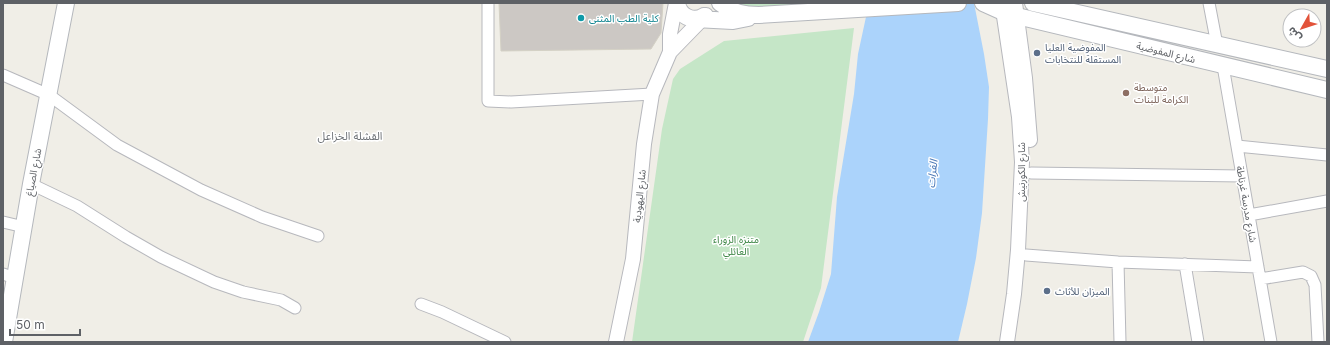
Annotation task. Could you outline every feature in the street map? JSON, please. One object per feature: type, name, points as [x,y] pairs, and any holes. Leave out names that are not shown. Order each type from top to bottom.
[{"type":"main road","name":"شارع الصياغ","points":[[4,342],[9,276],[24,227],[66,3]]},
{"type":"main road","points":[[676,3],[684,15],[704,14],[734,21],[766,15]]},
{"type":"main road","points":[[720,3],[733,12],[766,15],[958,3]]},
{"type":"main road","name":"شارع المفوضية","points":[[983,3],[1223,66],[1327,90]]},
{"type":"main road","name":"شارع المفوضية","points":[[1033,3],[1327,69]]},
{"type":"street","points":[[488,3],[488,101],[511,102],[652,94]]},
{"type":"street","points":[[670,52],[670,34],[676,3]]},
{"type":"street","points":[[1209,3],[1217,45]]},
{"type":"street","name":"شارع الكورنيش","points":[[1009,9],[1028,110],[1031,172],[1026,255],[1015,342]]},
{"type":"street","name":"شارع الكورنيش","points":[[1007,342],[1014,294],[1018,250],[1022,162],[1009,9]]},
{"type":"street","points":[[670,52],[704,14]]},
{"type":"street","name":"شارع اليهودية","points":[[616,342],[633,259],[644,144],[652,94],[670,52]]},
{"type":"street","name":"شارع مدرسة غرناطة","points":[[1223,66],[1271,342]]},
{"type":"street","points":[[3,75],[48,95],[117,145],[201,190],[262,217],[318,236]]},
{"type":"street","points":[[1237,146],[1327,155]]},
{"type":"street","points":[[1031,172],[1242,176]]},
{"type":"street","points":[[31,184],[77,206],[126,237],[214,282],[243,292],[281,300],[295,308]]},
{"type":"street","points":[[1249,215],[1327,201]]},
{"type":"street","points":[[3,222],[24,227]]},
{"type":"street","points":[[1026,255],[1118,262],[1258,267]]},
{"type":"street","points":[[1118,262],[1120,342]]},
{"type":"street","points":[[1185,264],[1198,342]]},
{"type":"street","points":[[1260,279],[1303,272],[1311,276],[1315,285],[1318,342]]},
{"type":"street","points":[[421,304],[442,312],[506,342]]},
{"type":"green space","points":[[734,3],[864,3],[751,13]]},
{"type":"green space","name":"متنزه الزوراء العائلي","points":[[854,28],[821,288],[803,342],[632,342],[662,129],[673,79],[680,69],[724,41]]},
{"type":"water","name":"الفرات","points":[[869,3],[974,3],[989,87],[988,119],[982,213],[976,258],[958,342],[808,342],[831,274],[837,197],[854,94],[858,54]]},
{"type":"building","name":"كلية الطب المثنى","points":[[499,3],[663,3],[661,33],[651,49],[501,51]]},
{"type":"place","name":"كلية الطب المثنى","points":[[581,18]]},
{"type":"place","name":"المفوضية العليا المستقلة للنتخابات","points":[[1037,53]]},
{"type":"place","name":"متوسطة الكرامة للبنات","points":[[1126,93]]},
{"type":"place","name":"الميزان للأثاث","points":[[1047,291]]},
{"type":"district","name":"القشلة الخزاعل","points":[[350,136]]}]
